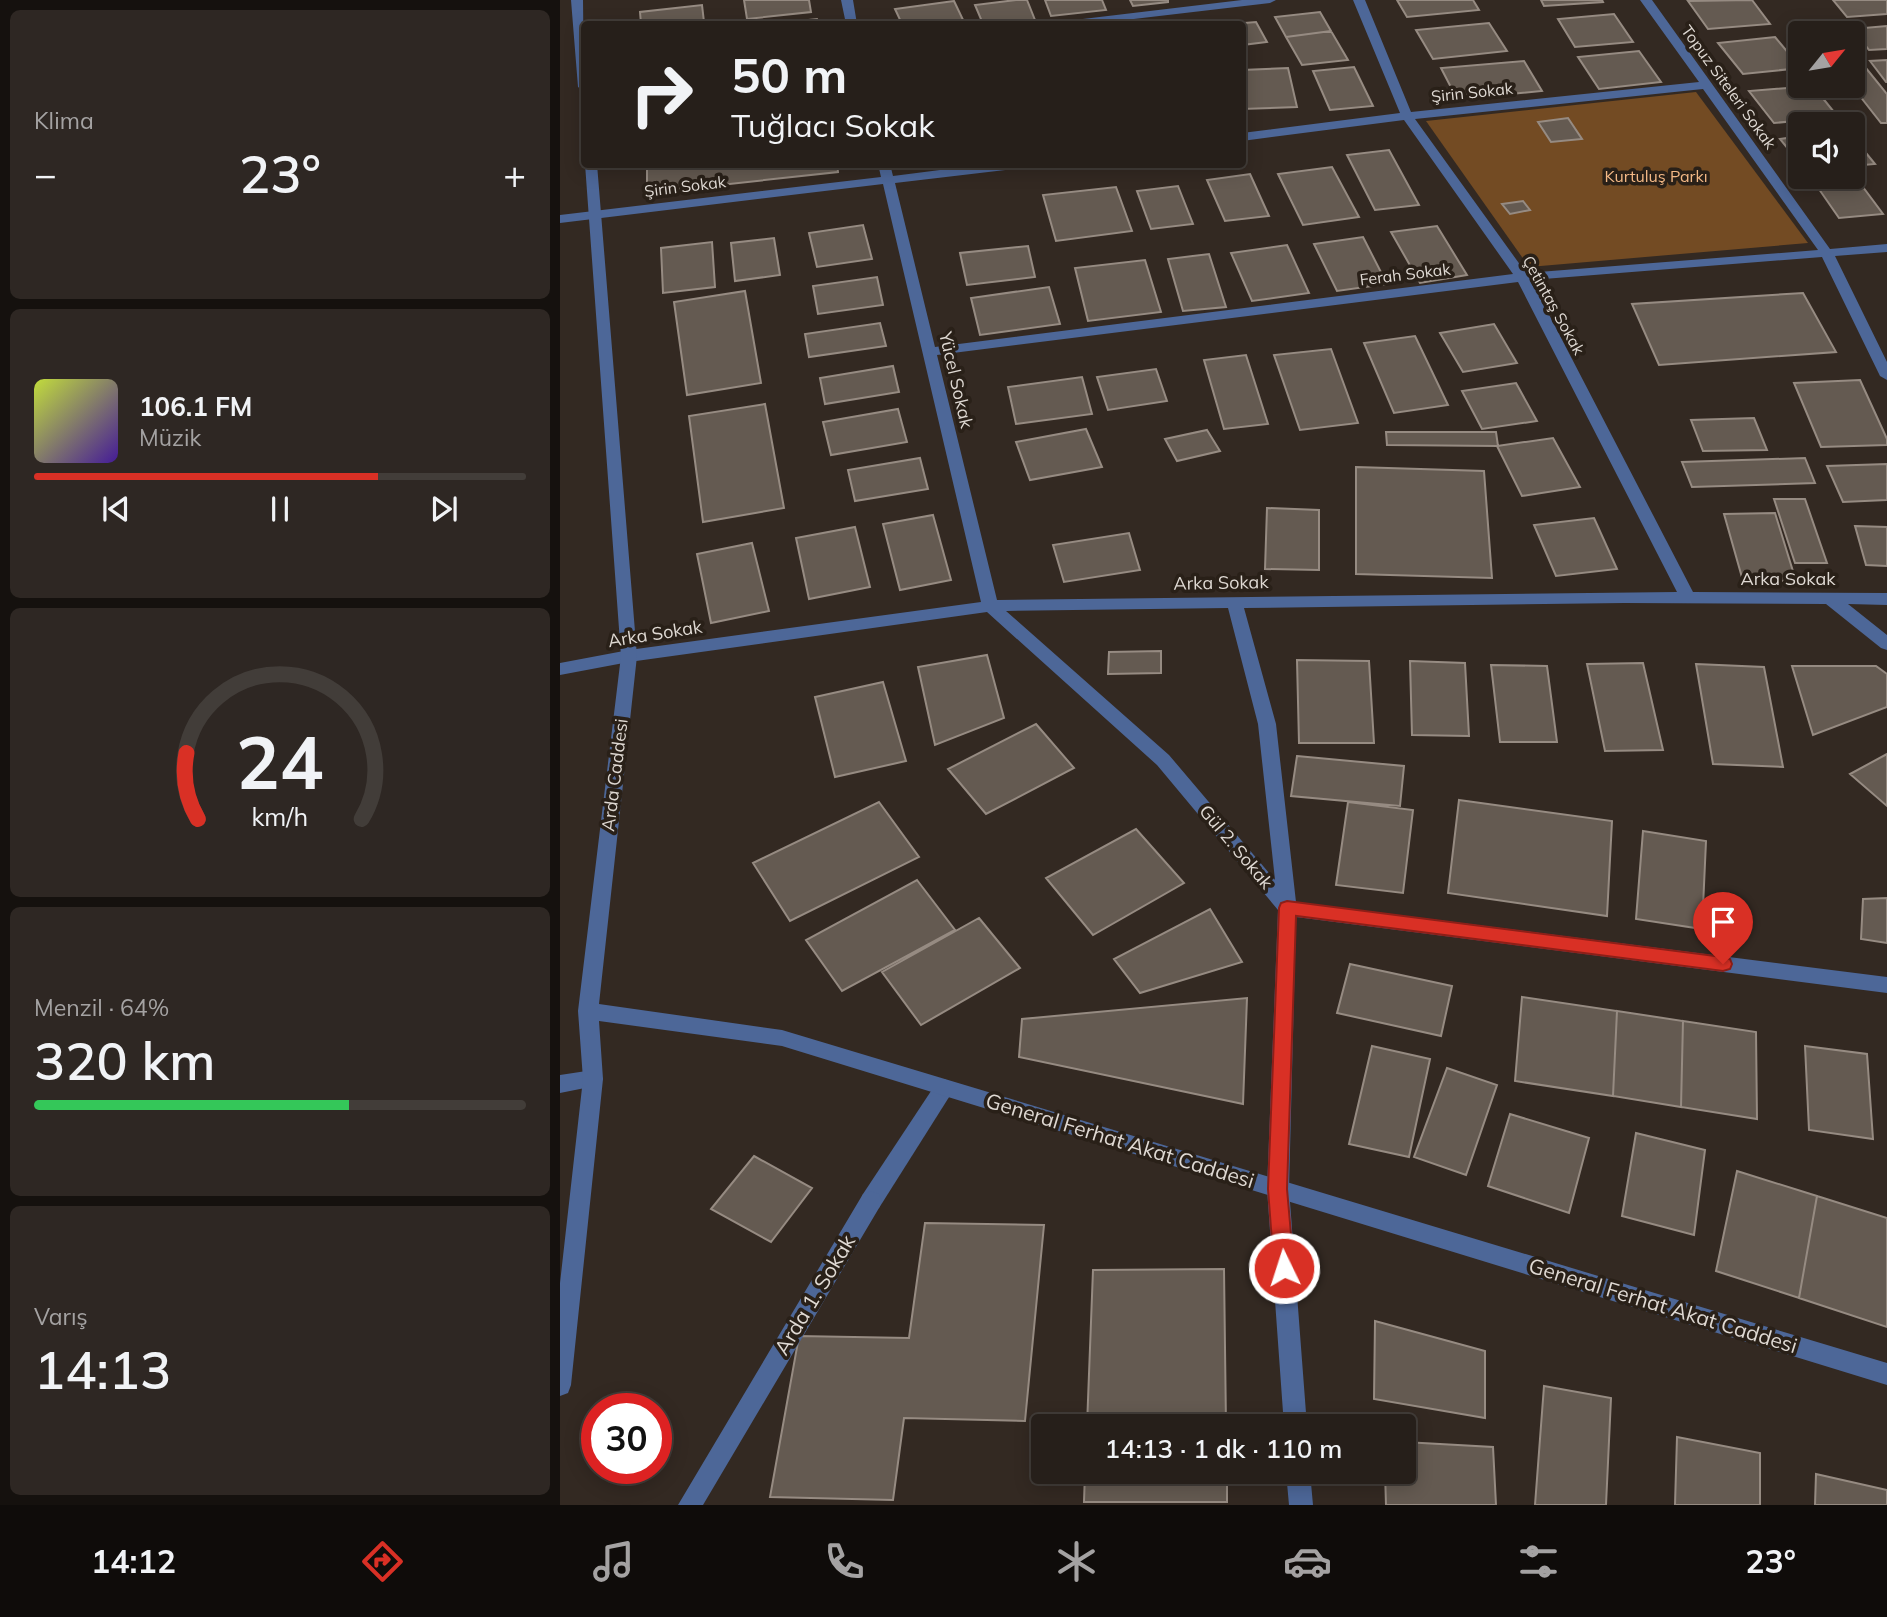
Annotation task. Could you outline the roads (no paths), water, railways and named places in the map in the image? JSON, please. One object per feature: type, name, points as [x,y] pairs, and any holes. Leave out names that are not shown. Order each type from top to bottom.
[{"type":"street","points":[[577,0],[581,50]]},
{"type":"street","points":[[846,0],[851,21]]},
{"type":"street","points":[[1092,21],[1270,0]]},
{"type":"street","name":"Çetintaş Sokak","points":[[1359,0],[1407,116],[1522,277],[1688,597]]},
{"type":"street","name":"Topuz Siteleri Sokak","points":[[1646,0],[1826,252],[1887,376]]},
{"type":"street","name":"Şirin Sokak","points":[[1246,136],[1407,116],[1705,85]]},
{"type":"street","name":"Arda Caddesi","points":[[560,1385],[593,1079],[588,1010],[629,656],[591,168]]},
{"type":"street","name":"Yücel Sokak","points":[[885,168],[990,606]]},
{"type":"street","name":"Şirin Sokak","points":[[560,219],[991,168]]},
{"type":"street","name":"Ferah Sokak","points":[[930,352],[1522,277],[1887,248]]},
{"type":"street","name":"Arka Sokak","points":[[560,669],[629,656],[990,606],[1688,597],[1887,599]]},
{"type":"street","points":[[1829,598],[1887,644]]},
{"type":"street","points":[[1234,602],[1267,724],[1287,908],[1278,1189],[1294,1414]]},
{"type":"street","name":"Gül 2. Sokak","points":[[990,606],[1163,760],[1287,908]]},
{"type":"street","points":[[1287,908],[1887,985]]},
{"type":"street","name":"General Ferhat Akat Caddesi","points":[[588,1010],[782,1038],[1887,1374]]},
{"type":"street","points":[[560,1083],[593,1079]]},
{"type":"street","name":"Arda 1. Sokak","points":[[690,1505],[870,1201],[944,1088]]},
{"type":"street","points":[[1299,1484],[1301,1505]]},
{"type":"park label","name":"Kurtuluş Parkı","points":[[1656,176]]}]
